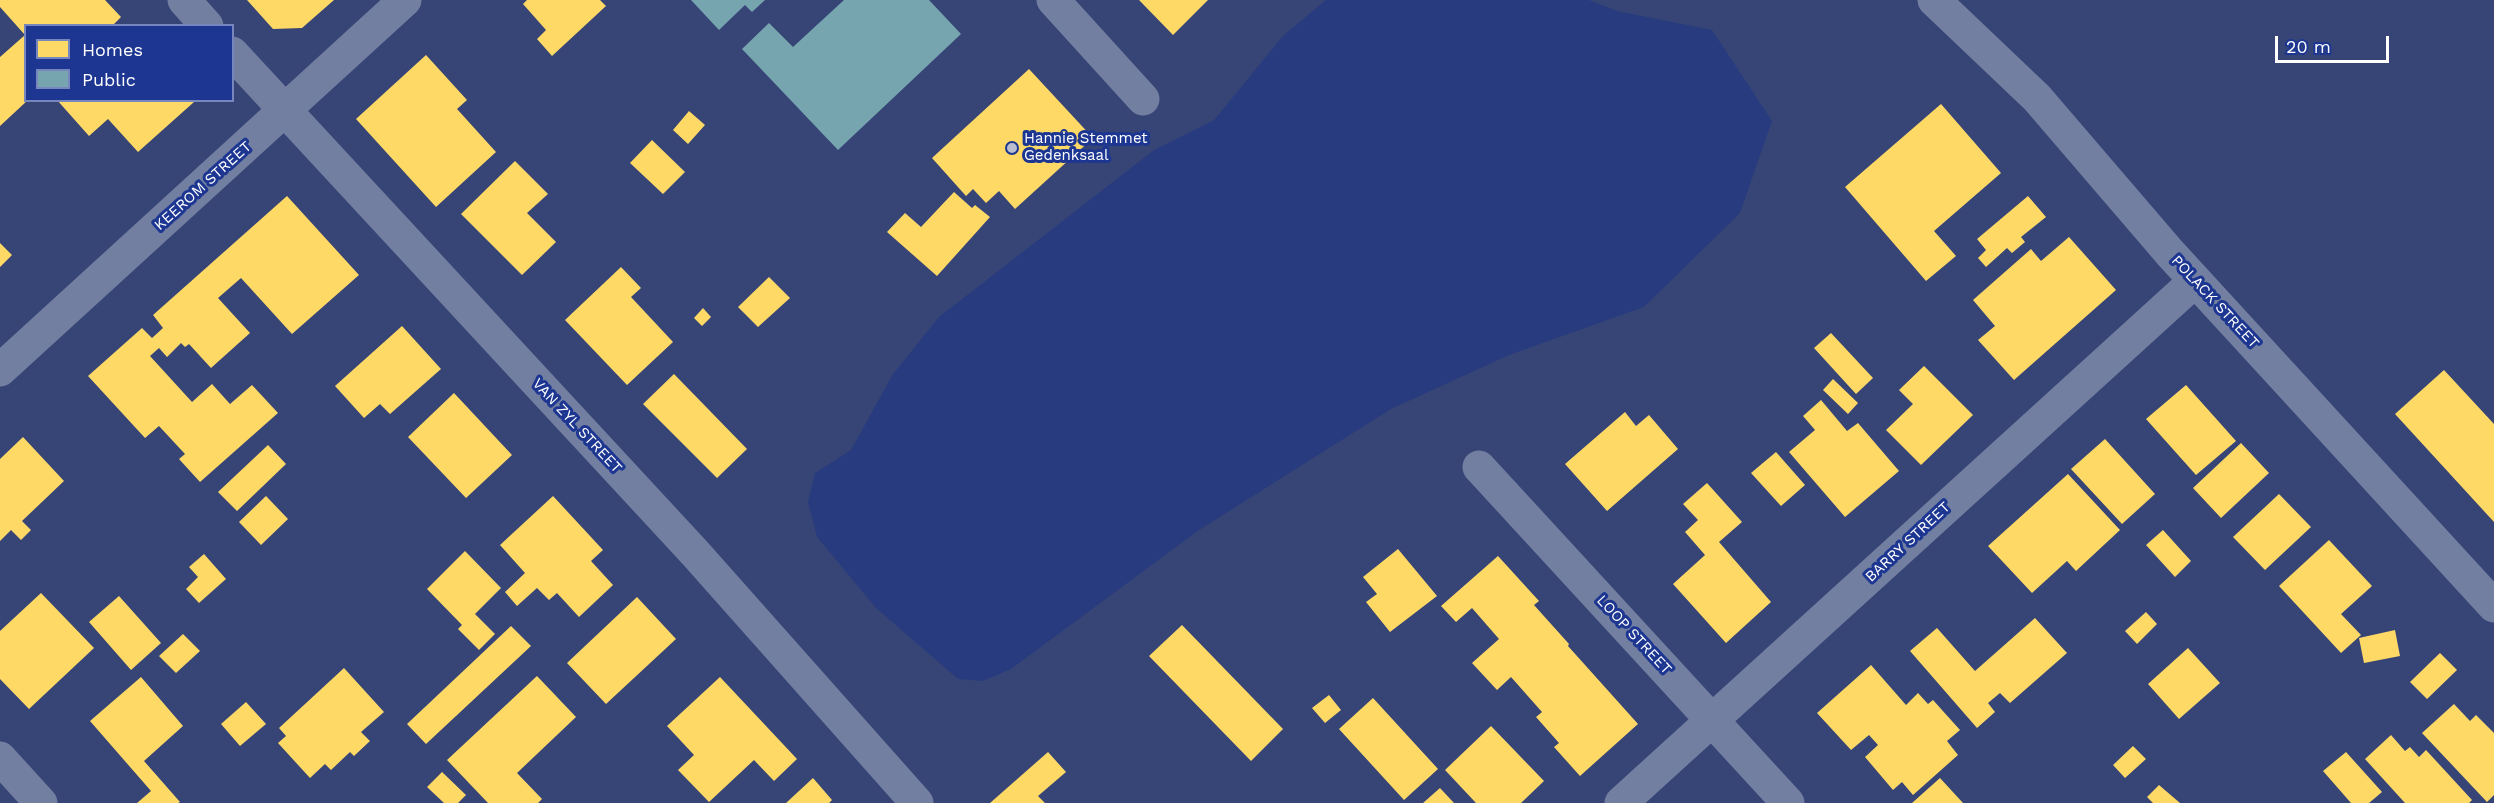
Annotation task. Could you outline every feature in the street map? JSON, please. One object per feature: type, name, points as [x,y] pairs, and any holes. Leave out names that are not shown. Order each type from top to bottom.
[{"type":"street","points":[[184,0],[205,24]]},
{"type":"street","name":"KEEROM STREET","points":[[0,370],[405,0]]},
{"type":"street","points":[[1053,0],[1143,99]]},
{"type":"street","name":"POLACK STREET","points":[[1934,0],[2037,98],[2195,281],[2494,606]]},
{"type":"street","name":"VAN ZYL STREET","points":[[234,55],[695,553],[917,803]]},
{"type":"street","name":"BARRY STREET","points":[[1621,803],[2195,281]]},
{"type":"street","name":"LOOP STREET","points":[[1479,467],[1788,803]]},
{"type":"street","points":[[0,758],[41,803]]},
{"type":"water","points":[[1326,0],[1589,0],[1617,11],[1712,30],[1772,121],[1740,213],[1644,307],[1509,355],[1391,409],[1199,530],[1011,669],[983,681],[958,679],[876,608],[817,537],[808,502],[815,473],[851,450],[893,374],[939,317],[1154,150],[1214,120],[1283,36]]},
{"type":"building: Homes","points":[[0,0],[105,0],[121,17],[114,24],[24,24],[24,34],[0,7]]},
{"type":"building: Homes","points":[[247,0],[334,0],[302,28],[273,29]]},
{"type":"building: Homes","points":[[527,0],[600,0],[606,6],[552,56],[537,39],[546,30],[523,4]]},
{"type":"building: Homes","points":[[1139,0],[1208,0],[1173,35]]},
{"type":"building: Homes","points":[[24,36],[24,102],[26,102],[0,126],[0,57]]},
{"type":"building: Homes","points":[[426,55],[467,100],[457,109],[496,152],[436,207],[356,119]]},
{"type":"building: Homes","name":"Hannie Stemmet Gedenksaal","points":[[1029,69],[1093,138],[1015,209],[999,191],[986,203],[973,189],[966,196],[932,158]]},
{"type":"building: Homes","points":[[59,102],[194,102],[138,152],[108,119],[89,136]]},
{"type":"building: Homes","points":[[1941,104],[2001,173],[1934,231],[1956,256],[1926,281],[1845,187]]},
{"type":"building: Homes","points":[[689,111],[705,125],[688,144],[673,130]]},
{"type":"building: Homes","points":[[652,140],[685,172],[663,194],[630,163]]},
{"type":"building: Homes","points":[[515,161],[548,194],[527,213],[556,242],[522,275],[461,214]]},
{"type":"building: Homes","points":[[954,192],[972,208],[975,205],[990,217],[937,276],[887,232],[905,213],[921,227]]},
{"type":"building: Homes","points":[[287,196],[359,275],[292,334],[241,278],[218,298],[250,333],[211,368],[189,344],[185,347],[181,343],[167,357],[159,348],[150,356],[192,402],[212,384],[230,404],[252,385],[278,413],[200,482],[179,459],[185,454],[159,426],[145,438],[88,376],[142,328],[152,338],[163,328],[153,315]]},
{"type":"building: Homes","points":[[2028,196],[2046,217],[2021,237],[2025,242],[2012,253],[2007,248],[1986,267],[1978,258],[1986,250],[1977,239]]},
{"type":"building: Homes","points":[[2069,237],[2116,290],[2014,380],[1978,340],[1995,326],[1973,300],[2031,249],[2041,261]]},
{"type":"building: Homes","points":[[0,243],[12,255],[0,267]]},
{"type":"building: Homes","points":[[621,267],[641,288],[631,297],[673,342],[627,385],[565,320]]},
{"type":"building: Homes","points":[[769,277],[790,298],[758,327],[738,307]]},
{"type":"building: Homes","points":[[703,308],[711,317],[702,326],[694,318]]},
{"type":"building: Homes","points":[[402,326],[441,369],[390,414],[380,404],[364,418],[335,386]]},
{"type":"building: Homes","points":[[1831,333],[1873,378],[1856,394],[1814,348]]},
{"type":"building: Homes","points":[[1924,366],[1973,415],[1921,465],[1886,430],[1913,404],[1899,390]]},
{"type":"building: Homes","points":[[2444,370],[2494,424],[2494,522],[2395,414]]},
{"type":"building: Homes","points":[[674,374],[747,449],[717,478],[643,404]]},
{"type":"building: Homes","points":[[1833,379],[1858,403],[1848,414],[1823,390]]},
{"type":"building: Homes","points":[[2186,385],[2236,441],[2196,475],[2146,419]]},
{"type":"building: Homes","points":[[454,393],[512,455],[466,498],[408,437]]},
{"type":"building: Homes","points":[[1821,400],[1847,431],[1858,423],[1899,471],[1845,517],[1789,452],[1815,430],[1803,416]]},
{"type":"building: Homes","points":[[1625,412],[1636,426],[1649,415],[1678,449],[1607,511],[1565,464]]},
{"type":"building: Homes","points":[[23,437],[64,481],[22,521],[31,530],[21,540],[11,530],[0,541],[0,459]]},
{"type":"building: Homes","points":[[2105,439],[2155,494],[2122,524],[2071,469]]},
{"type":"building: Homes","points":[[2241,443],[2269,473],[2221,518],[2193,488]]},
{"type":"building: Homes","points":[[268,445],[286,464],[237,511],[218,492]]},
{"type":"building: Homes","points":[[1776,452],[1805,485],[1781,506],[1751,473]]},
{"type":"building: Homes","points":[[2068,474],[2120,530],[2076,571],[2067,561],[2032,593],[1988,546]]},
{"type":"building: Homes","points":[[1707,483],[1742,522],[1719,542],[1771,602],[1726,643],[1673,584],[1705,555],[1685,532],[1698,520],[1683,504]]},
{"type":"building: Homes","points":[[2279,494],[2311,527],[2265,570],[2233,537]]},
{"type":"building: Homes","points":[[266,496],[288,519],[261,545],[239,522]]},
{"type":"building: Homes","points":[[553,496],[603,550],[591,561],[613,585],[579,617],[557,593],[549,600],[537,588],[517,606],[505,592],[525,573],[500,545]]},
{"type":"building: Homes","points":[[2163,530],[2191,561],[2175,577],[2146,545]]},
{"type":"building: Homes","points":[[2329,540],[2372,586],[2341,614],[2361,635],[2341,653],[2279,586]]},
{"type":"building: Homes","points":[[1398,549],[1437,596],[1390,632],[1366,602],[1377,594],[1363,577]]},
{"type":"building: Homes","points":[[465,551],[501,588],[475,614],[495,634],[479,650],[458,629],[462,625],[427,589]]},
{"type":"building: Homes","points":[[204,554],[226,579],[199,603],[186,589],[198,577],[189,567]]},
{"type":"building: Homes","points":[[1498,556],[1539,601],[1534,605],[1569,644],[1568,646],[1638,724],[1580,776],[1554,747],[1559,743],[1536,717],[1542,712],[1511,677],[1497,690],[1472,663],[1499,639],[1472,608],[1456,622],[1441,606]]},
{"type":"building: Homes","points":[[41,593],[94,648],[29,709],[0,679],[0,631]]},
{"type":"building: Homes","points":[[119,596],[161,643],[131,670],[89,622]]},
{"type":"building: Homes","points":[[637,597],[676,639],[606,704],[567,663]]},
{"type":"building: Homes","points":[[2146,612],[2157,624],[2137,644],[2125,631]]},
{"type":"building: Homes","points":[[2035,618],[2067,653],[2010,703],[2000,693],[1988,703],[1995,712],[1977,728],[1910,651],[1937,628],[1975,671]]},
{"type":"building: Homes","points":[[1182,625],[1283,729],[1251,761],[1149,656]]},
{"type":"building: Homes","points":[[511,626],[531,646],[426,744],[407,724]]},
{"type":"building: Homes","points":[[2395,630],[2400,656],[2364,663],[2359,638]]},
{"type":"building: Homes","points":[[183,634],[200,651],[176,673],[159,656]]},
{"type":"building: Homes","points":[[2188,648],[2220,683],[2179,719],[2148,684]]},
{"type":"building: Homes","points":[[2440,653],[2457,670],[2427,699],[2410,682]]},
{"type":"building: Homes","points":[[1871,665],[1906,705],[1918,693],[1928,704],[1933,700],[1960,730],[1947,741],[1958,755],[1913,795],[1902,782],[1893,790],[1865,757],[1878,745],[1869,735],[1851,750],[1817,713]]},
{"type":"building: Homes","points":[[344,668],[384,712],[361,732],[370,741],[354,756],[350,752],[331,770],[325,764],[310,778],[278,743],[286,736],[279,728]]},
{"type":"building: Homes","points":[[537,676],[576,717],[517,773],[542,799],[538,803],[488,803],[447,760]]},
{"type":"building: Homes","points":[[141,677],[183,726],[144,761],[180,802],[178,803],[137,803],[151,791],[90,721]]},
{"type":"building: Homes","points":[[720,677],[797,759],[774,781],[754,760],[709,802],[678,770],[694,755],[667,726]]},
{"type":"building: Homes","points":[[1329,695],[1341,710],[1325,723],[1312,708]]},
{"type":"building: Homes","points":[[1373,698],[1438,769],[1404,800],[1339,729]]},
{"type":"building: Homes","points":[[246,702],[266,724],[240,746],[221,724]]},
{"type":"building: Homes","points":[[2454,704],[2470,721],[2476,715],[2494,733],[2494,795],[2487,802],[2422,733]]},
{"type":"building: Homes","points":[[1491,726],[1544,781],[1521,803],[1476,803],[1445,770]]},
{"type":"building: Homes","points":[[2391,735],[2405,751],[2410,747],[2419,757],[2426,750],[2472,800],[2469,803],[2405,803],[2365,759]]},
{"type":"building: Homes","points":[[2133,746],[2146,759],[2125,778],[2113,765]]},
{"type":"building: Homes","points":[[1048,752],[1066,772],[1038,796],[1045,803],[990,803]]},
{"type":"building: Homes","points":[[2346,752],[2382,792],[2369,803],[2351,803],[2323,771]]},
{"type":"building: Homes","points":[[442,772],[466,795],[458,803],[444,803],[427,787]]},
{"type":"building: Homes","points":[[813,778],[832,800],[829,803],[786,803]]},
{"type":"building: Homes","points":[[1940,778],[1963,803],[1912,803]]},
{"type":"building: Homes","points":[[2159,785],[2180,803],[2153,803],[2147,797]]},
{"type":"building: Homes","points":[[1440,788],[1454,803],[1423,803]]},
{"type":"building: Public","points":[[691,0],[765,0],[752,12],[745,5],[719,30]]},
{"type":"building: Public","points":[[844,0],[929,0],[961,34],[838,150],[742,49],[769,23],[793,47]]},
{"type":"place","name":"Hannie Stemmet Gedenksaal","points":[[1012,148]]}]
